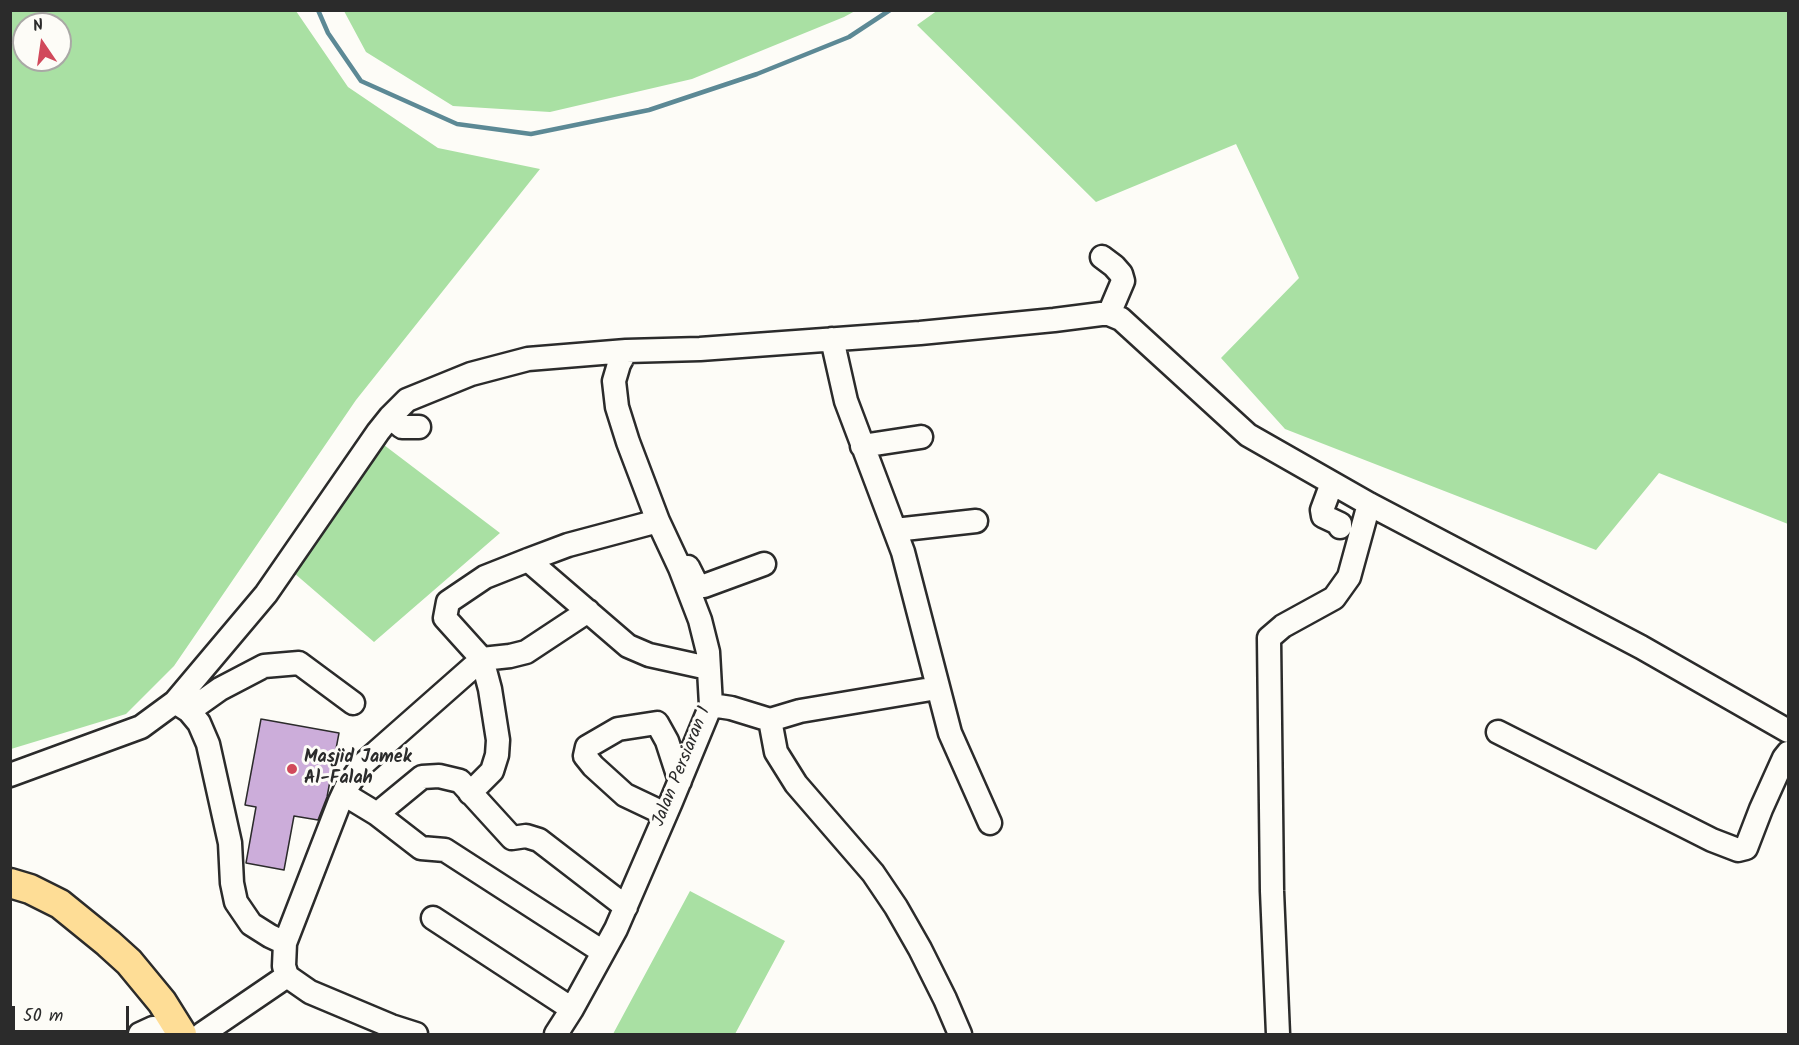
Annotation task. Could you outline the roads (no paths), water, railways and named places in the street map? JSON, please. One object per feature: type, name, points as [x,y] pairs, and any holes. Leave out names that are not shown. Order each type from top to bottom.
[{"type":"main road","points":[[10,883],[30,889],[60,904],[108,943],[129,962],[188,1033]]},
{"type":"street","points":[[1102,257],[1121,274],[1123,281],[1109,314]]},
{"type":"street","points":[[182,707],[266,594],[390,417],[407,400],[471,374],[528,359],[928,332],[1109,314],[1121,319],[1248,435],[1369,504],[1641,647],[1788,730]]},
{"type":"street","points":[[832,339],[846,401],[903,552],[950,733],[990,823]]},
{"type":"street","name":"Jalan Persiaran 1","points":[[556,1035],[626,907],[711,705],[708,652],[684,568],[658,521],[617,407],[614,381],[626,351]]},
{"type":"street","points":[[390,417],[402,427],[419,427]]},
{"type":"street","points":[[862,446],[921,437]]},
{"type":"street","points":[[1332,483],[1322,510],[1323,516],[1340,524],[1340,527]]},
{"type":"street","points":[[1278,1035],[1272,891],[1269,638],[1283,626],[1334,598],[1349,577],[1369,504]]},
{"type":"street","points":[[470,794],[492,771],[497,755],[498,740],[490,689],[482,659],[445,618],[448,602],[485,576],[568,545],[658,521]]},
{"type":"street","points":[[895,530],[976,521]]},
{"type":"street","points":[[528,560],[628,646],[649,655],[708,668]]},
{"type":"street","points":[[684,568],[696,583],[704,586],[764,564]]},
{"type":"street","points":[[416,1035],[310,992],[287,976],[284,966],[285,943],[344,794],[363,764],[482,659],[526,652],[588,611]]},
{"type":"street","points":[[10,775],[141,727],[264,666],[299,663],[353,703]]},
{"type":"street","points":[[711,705],[770,720],[800,711],[937,688]]},
{"type":"street","points":[[182,707],[199,723],[208,744],[230,843],[232,883],[236,902],[251,924],[285,943]]},
{"type":"street","points":[[770,720],[776,752],[796,784],[873,873],[896,907],[920,949],[960,1035]]},
{"type":"street","points":[[665,814],[625,795],[585,756],[587,747],[618,729],[657,723],[667,741],[680,781]]},
{"type":"street","points":[[1498,732],[1712,840],[1738,850],[1746,848],[1761,809],[1788,753]]},
{"type":"street","points":[[378,814],[422,777],[439,776],[460,781],[512,838],[526,836],[539,840],[626,907]]},
{"type":"street","points":[[344,794],[378,814],[422,848],[445,850],[603,952]]},
{"type":"street","points":[[433,918],[572,1009]]},
{"type":"street","points":[[140,1035],[153,1028],[188,1033],[287,976]]},
{"type":"waterway","points":[[318,10],[328,33],[361,81],[457,124],[531,134],[649,110],[757,74],[849,37],[890,10]]},
{"type":"place","name":"Masjid Jamek Al-Falah","points":[[292,769]]}]
